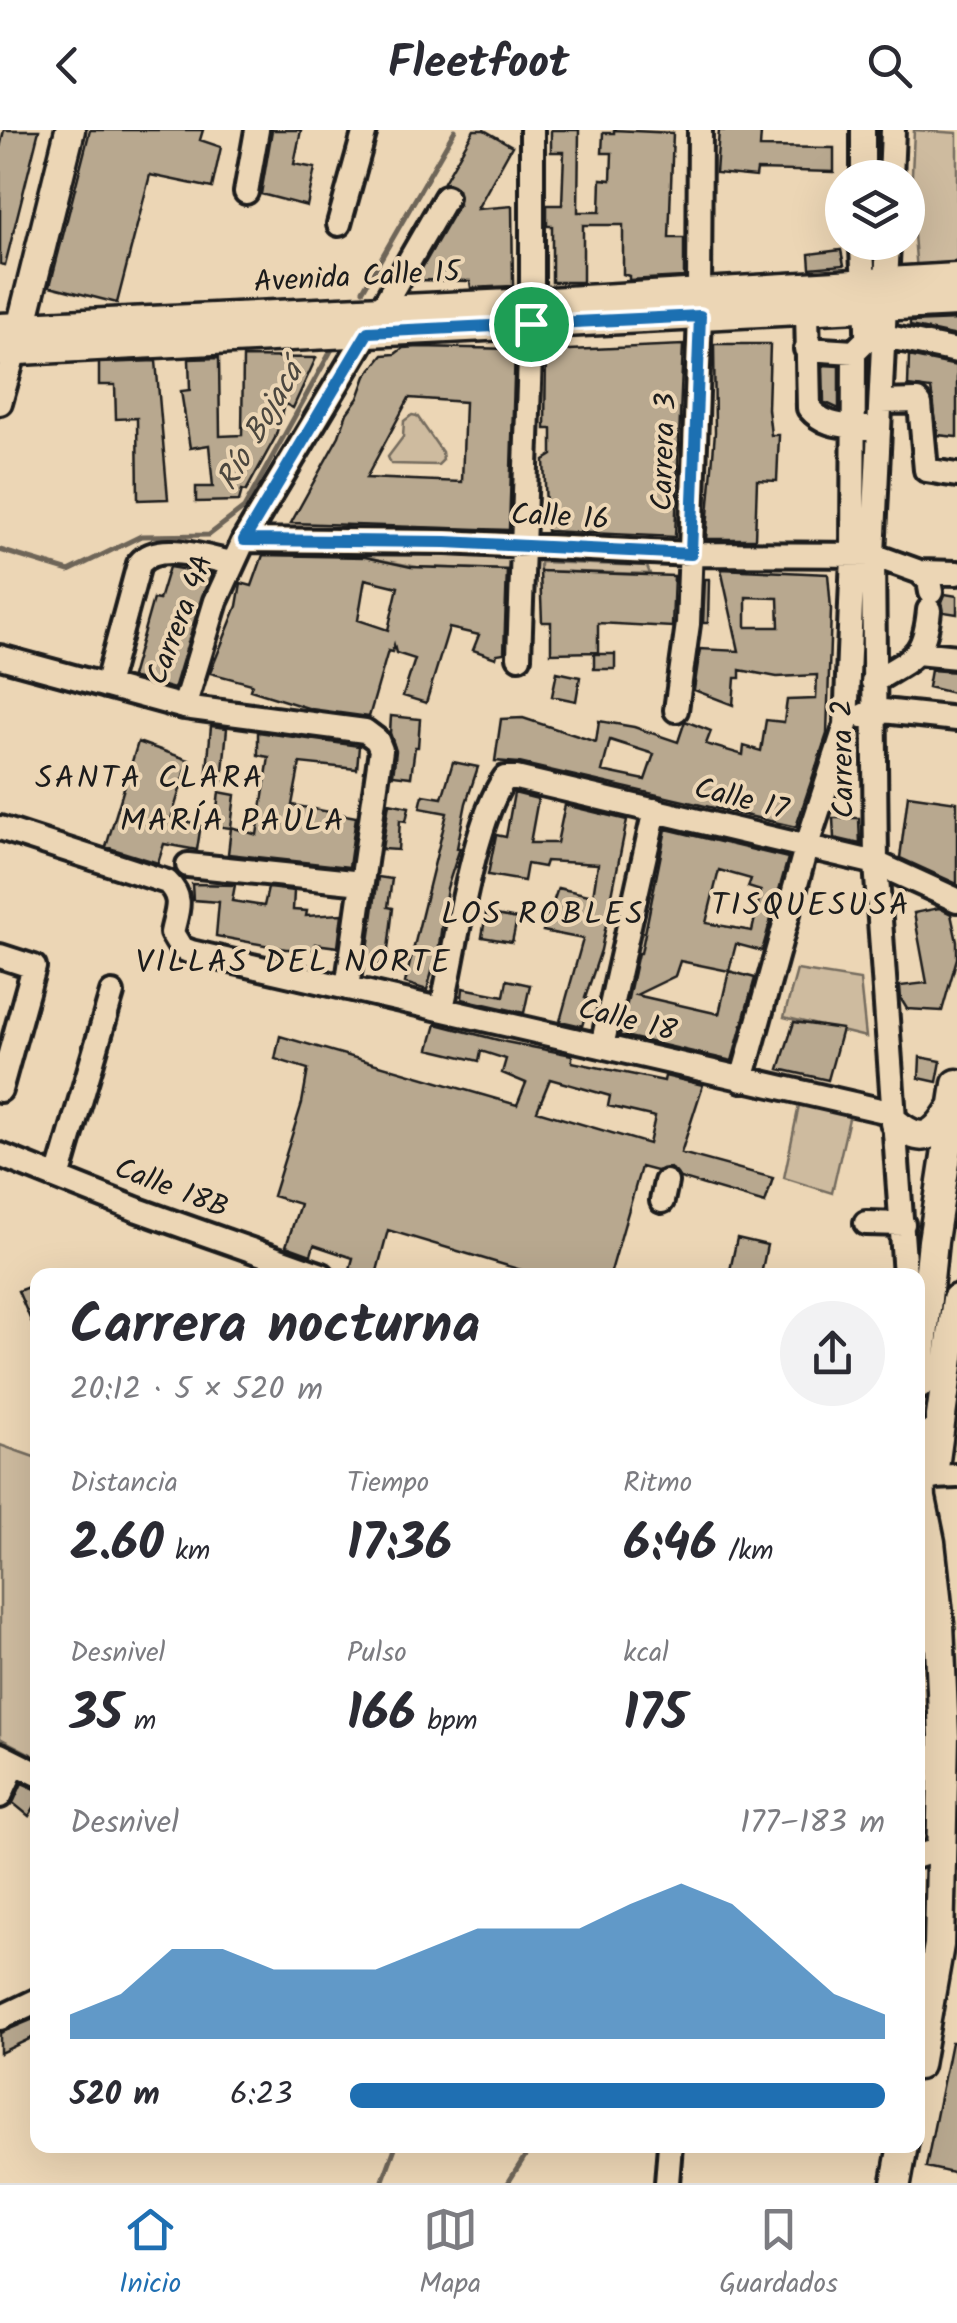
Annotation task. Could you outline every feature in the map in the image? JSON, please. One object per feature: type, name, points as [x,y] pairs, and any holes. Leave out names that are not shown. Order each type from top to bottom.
[{"type":"main road","points":[[10,339],[70,130]]},
{"type":"main road","name":"Avenida Calle 15","points":[[700,304],[807,310],[957,278]]},
{"type":"main road","name":"Avenida Calle 15","points":[[10,339],[875,295],[957,302]]},
{"type":"main road","points":[[894,1118],[912,1134],[929,1135],[938,1131],[954,1097]]},
{"type":"main road","points":[[925,1307],[954,1097]]},
{"type":"main road","points":[[942,1192],[940,1250],[946,1262],[957,1262]]},
{"type":"main road","points":[[925,2000],[948,1942],[930,1852],[944,1736],[928,1626],[930,1388],[957,1300]]},
{"type":"main road","points":[[925,1461],[932,1487]]},
{"type":"main road","points":[[900,2182],[902,2153]]},
{"type":"street","points":[[246,192],[258,130]]},
{"type":"street","points":[[339,224],[366,130]]},
{"type":"street","points":[[518,657],[531,314],[532,130]]},
{"type":"street","name":"Carrera 3","points":[[676,710],[688,624],[691,554],[700,304],[700,130]]},
{"type":"street","points":[[863,160],[864,130]]},
{"type":"street","points":[[892,160],[893,130]]},
{"type":"street","name":"Carrera 4A","points":[[0,657],[184,707],[216,601],[244,540],[368,321],[446,197]]},
{"type":"street","name":"Carrera 2","points":[[866,260],[875,295]]},
{"type":"street","name":"Carrera 2","points":[[884,260],[853,426],[874,682],[876,863],[905,1268]]},
{"type":"street","points":[[807,310],[809,408],[828,424],[880,429]]},
{"type":"street","points":[[0,403],[10,339]]},
{"type":"street","points":[[806,349],[868,342],[957,351]]},
{"type":"street","name":"Carrera 2","points":[[742,1080],[806,848],[846,725],[880,429],[881,402],[868,342]]},
{"type":"street","points":[[881,402],[917,400],[926,470],[957,476]]},
{"type":"street","name":"Calle 16","points":[[244,540],[863,556],[926,592],[957,573]]},
{"type":"street","points":[[106,686],[139,564],[144,558],[164,552],[234,563]]},
{"type":"street","points":[[874,682],[918,653],[924,643],[926,592]]},
{"type":"street","points":[[918,653],[957,657]]},
{"type":"street","points":[[184,707],[365,731],[377,740],[381,750],[347,988]]},
{"type":"street","points":[[846,725],[874,710],[957,719]]},
{"type":"street","name":"Calle 17","points":[[442,1008],[476,855],[497,790],[505,778],[876,863],[957,900]]},
{"type":"street","points":[[602,1046],[654,810]]},
{"type":"street","name":"Calle 18","points":[[0,828],[167,882],[178,892],[172,934],[181,948],[894,1118]]},
{"type":"street","points":[[188,865],[362,883]]},
{"type":"street","points":[[0,956],[34,967],[0,1090]]},
{"type":"street","points":[[58,1178],[112,993]]},
{"type":"street","name":"Calle 18B","points":[[0,1155],[305,1268]]},
{"type":"street","points":[[866,1223],[903,1224]]},
{"type":"street","points":[[0,2018],[30,2004]]},
{"type":"street","points":[[667,2183],[669,2153]]},
{"type":"shaded area","points":[[914,130],[957,133],[957,270],[917,272],[916,260],[925,260],[925,160],[913,160]]},
{"type":"shaded area","points":[[417,416],[442,452],[443,460],[438,465],[391,464],[388,457],[403,437],[404,421]]},
{"type":"shaded area","points":[[365,552],[512,554],[512,570],[417,567],[365,557]]},
{"type":"shaded area","points":[[540,562],[647,566],[650,574],[540,571]]},
{"type":"shaded area","points":[[797,970],[860,980],[866,1037],[784,1017]]},
{"type":"shaded area","points":[[799,1105],[850,1114],[832,1193],[784,1178]]},
{"type":"shaded area","points":[[0,1445],[30,1456],[30,1753],[0,1738]]},
{"type":"building","points":[[4,130],[39,130],[5,265],[0,264],[0,148]]},
{"type":"building","points":[[90,130],[203,130],[200,140],[221,147],[212,188],[150,175],[117,303],[50,286]]},
{"type":"building","points":[[272,130],[301,130],[294,164],[315,168],[307,206],[261,194]]},
{"type":"building","points":[[474,130],[484,130],[512,146],[477,209],[512,206],[513,286],[471,288],[470,281],[415,280],[459,204],[458,189],[444,182]]},
{"type":"building","points":[[551,130],[579,130],[578,212],[600,212],[601,179],[611,180],[612,153],[602,153],[603,133],[673,133],[669,238],[684,238],[684,277],[629,280],[623,274],[623,225],[583,225],[583,282],[552,282],[552,226],[547,226],[547,205],[562,205],[564,152],[551,152]]},
{"type":"building","points":[[719,130],[761,133],[760,147],[834,148],[834,160],[825,160],[825,172],[757,170],[756,177],[716,173]]},
{"type":"building","points":[[825,252],[825,260],[843,260],[844,265],[810,268],[809,254]]},
{"type":"building","points":[[957,320],[957,336],[910,326],[910,322]]},
{"type":"building","points":[[714,344],[770,344],[768,409],[771,435],[779,435],[777,481],[757,480],[755,539],[706,539],[715,432]]},
{"type":"building","points":[[683,345],[675,537],[547,531],[544,460],[552,455],[552,429],[545,429],[546,351]]},
{"type":"building","points":[[403,348],[515,349],[509,530],[291,523],[339,436],[366,376],[383,355],[395,354]],"holes":[[[409,398],[465,402],[462,482],[366,478]]]},
{"type":"building","points":[[909,356],[957,366],[957,437],[938,435],[931,389],[908,386]]},
{"type":"building","points":[[243,357],[316,358],[293,408],[285,404],[275,438],[239,501],[196,502],[196,487],[213,487],[209,445],[190,448],[181,391],[190,390],[189,359],[219,358],[220,436],[242,435]]},
{"type":"building","points":[[156,361],[168,499],[138,500],[137,418],[116,419],[115,385],[99,385],[99,363]]},
{"type":"building","points":[[823,365],[839,366],[839,409],[824,402]]},
{"type":"building","points":[[263,555],[365,557],[411,567],[507,570],[504,653],[496,658],[473,650],[479,635],[449,628],[426,703],[403,696],[415,659],[396,653],[394,645],[392,652],[388,651],[369,717],[311,709],[250,690],[252,684],[210,673],[237,606],[241,583],[252,586]],"holes":[[[365,579],[398,587],[388,630],[358,620]]]},
{"type":"building","points":[[169,567],[212,574],[174,689],[131,677],[153,599],[159,600]]},
{"type":"building","points":[[721,569],[828,574],[831,609],[827,734],[796,827],[519,763],[495,761],[501,719],[523,718],[596,742],[599,721],[634,727],[678,742],[685,721],[711,731],[706,744],[743,755],[744,746],[761,751],[766,720],[784,722],[787,700],[816,699],[817,675],[777,677],[740,670],[740,678],[735,678],[733,705],[694,690],[700,649],[739,651]],"holes":[[[746,597],[778,598],[779,627],[746,627]],[[610,740],[654,754],[645,780],[602,771]]]},
{"type":"building","points":[[540,571],[674,576],[672,627],[598,623],[598,652],[551,653],[551,622],[542,622]]},
{"type":"building","points":[[705,579],[709,579],[708,623],[703,623]]},
{"type":"building","points":[[945,594],[957,596],[957,614],[944,612]]},
{"type":"building","points":[[594,654],[615,654],[615,669],[594,669]]},
{"type":"building","points":[[931,670],[957,672],[957,694],[928,687]]},
{"type":"building","points":[[557,672],[580,677],[576,701],[552,696]]},
{"type":"building","points":[[391,716],[420,719],[411,777],[393,775],[396,751],[390,733]]},
{"type":"building","points":[[211,726],[227,728],[222,782],[206,782]]},
{"type":"building","points":[[258,732],[359,746],[357,769],[300,763],[292,805],[356,817],[349,867],[228,854],[231,828],[215,826],[219,792],[235,795],[231,827],[257,835],[269,757],[258,755]]},
{"type":"building","points":[[138,742],[189,760],[171,819],[201,824],[197,850],[164,844],[158,863],[106,847]]},
{"type":"building","points":[[453,762],[478,767],[466,803],[460,848],[447,888],[439,946],[427,990],[405,983],[447,813],[420,808],[423,795],[442,798]]},
{"type":"building","points":[[514,793],[538,799],[530,843],[557,843],[565,805],[627,820],[601,950],[585,998],[590,1000],[582,1026],[560,1021],[583,939],[543,931],[558,888],[593,896],[598,864],[527,864],[524,881],[488,875],[496,835],[506,837]]},
{"type":"building","points":[[908,795],[957,802],[957,884],[900,858]]},
{"type":"building","points":[[389,803],[409,807],[406,821],[400,820],[398,850],[382,849]]},
{"type":"building","points":[[833,818],[859,818],[860,844],[834,838]]},
{"type":"building","points":[[666,829],[788,858],[762,951],[736,944],[729,971],[755,978],[732,1061],[620,1035]],"holes":[[[719,870],[751,879],[748,887],[761,891],[752,931],[706,923]],[[680,961],[729,971],[719,1014],[636,995],[675,976]]]},
{"type":"building","points":[[378,877],[392,879],[386,966],[366,963]]},
{"type":"building","points":[[192,884],[235,885],[232,901],[264,906],[268,888],[294,891],[293,910],[307,911],[306,916],[342,914],[338,947],[315,944],[315,949],[286,949],[216,936],[219,902],[193,900]]},
{"type":"building","points":[[939,908],[951,914],[957,942],[957,958],[942,1011],[907,1009],[900,986],[927,983],[914,913]]},
{"type":"building","points":[[486,913],[517,919],[512,942],[482,937]]},
{"type":"building","points":[[507,980],[530,985],[524,1013],[462,999],[463,988],[504,996]]},
{"type":"building","points":[[794,1022],[842,1029],[828,1080],[779,1069]]},
{"type":"building","points":[[436,1024],[572,1055],[572,1062],[703,1085],[681,1153],[773,1178],[765,1203],[680,1178],[670,1168],[656,1171],[641,1167],[612,1268],[515,1268],[388,1230],[378,1268],[350,1268],[353,1258],[314,1245],[311,1255],[286,1246],[300,1204],[273,1196],[302,1103],[308,1069],[275,1059],[280,1036],[517,1105],[526,1083],[502,1073],[506,1059],[481,1051],[479,1061],[429,1049]],"holes":[[[550,1079],[610,1096],[608,1106],[655,1117],[649,1144],[537,1111]]]},
{"type":"building","points":[[920,1057],[941,1061],[937,1082],[919,1078]]},
{"type":"building","points":[[737,1238],[767,1245],[762,1268],[731,1268]]},
{"type":"building","points":[[30,1286],[30,1319],[18,1291]]},
{"type":"building","points":[[22,1783],[30,1786],[29,1816],[13,1803]]},
{"type":"building","points":[[30,2020],[30,2039],[0,2053],[0,2033]]},
{"type":"building","points":[[951,2042],[957,2042],[957,2174],[926,2167]]},
{"type":"waterway","name":"Río Bojacá","points":[[363,290],[455,130]]},
{"type":"waterway","name":"Río Bojacá","points":[[0,550],[69,571],[141,536],[209,535],[244,508],[332,349]]},
{"type":"waterway","points":[[925,1718],[935,1719]]},
{"type":"waterway","points":[[382,2183],[393,2153]]},
{"type":"waterway","points":[[508,2183],[527,2153]]},
{"type":"district","name":"SANTA CLARA","points":[[150,779]]},
{"type":"district","name":"MARÍA PAULA","points":[[233,822]]},
{"type":"district","name":"TISQUESUSA","points":[[811,906]]},
{"type":"district","name":"LOS ROBLES","points":[[543,915]]},
{"type":"district","name":"VILLAS DEL NORTE","points":[[294,963]]},
{"type":"route","points":[[700,316],[691,554],[446,542],[244,540],[368,332],[531,324],[700,316]]}]
